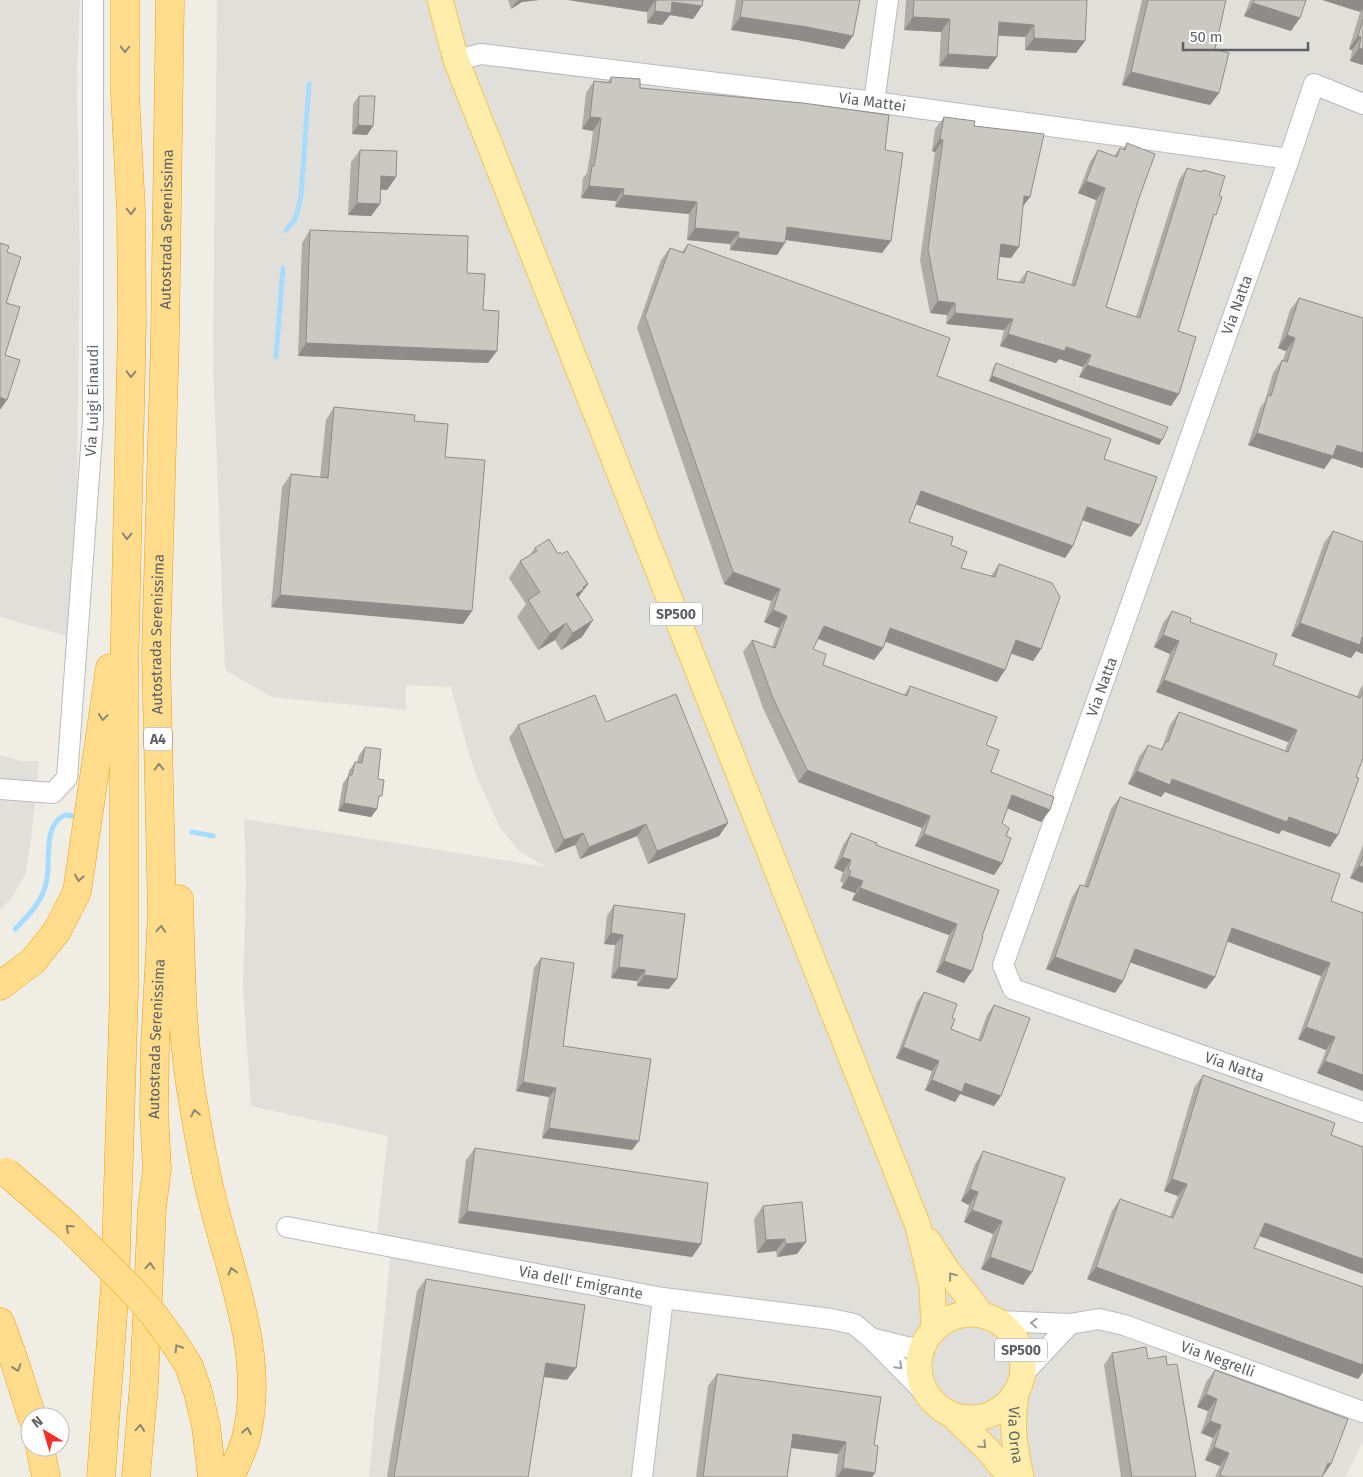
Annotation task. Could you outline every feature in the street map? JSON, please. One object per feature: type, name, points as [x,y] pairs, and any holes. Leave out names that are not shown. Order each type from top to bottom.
[{"type":"highway","name":"A4","points":[[101,1477],[110,1375],[115,1285],[125,883],[123,753],[132,322],[131,210],[125,94],[125,0]]},
{"type":"highway","name":"Autostrada Serenissima","points":[[136,1477],[144,1384],[152,1208],[156,1169],[154,1114],[155,1046],[162,913],[156,653],[165,357],[170,0]]},
{"type":"highway","points":[[0,986],[33,961],[51,939],[77,892],[112,658],[126,583]]},
{"type":"highway","points":[[158,604],[176,711],[182,1015],[185,1055],[209,1186],[246,1329],[252,1374],[250,1414],[246,1438],[230,1477]]},
{"type":"highway","points":[[3,1170],[69,1227],[131,1289],[174,1341],[189,1366],[198,1392],[206,1426],[211,1466]]},
{"type":"highway","points":[[0,1322],[29,1407]]},
{"type":"highway","points":[[42,1457],[46,1477]]},
{"type":"main road","name":"SP500","points":[[440,0],[456,60],[918,1226],[932,1285],[928,1337],[919,1357],[921,1382],[926,1394]]},
{"type":"main road","name":"SP500","points":[[918,1226],[947,1270],[990,1318],[1010,1330],[1018,1343],[1023,1357],[1020,1383]]},
{"type":"main road","points":[[928,1337],[944,1321],[956,1316],[969,1314],[990,1318]]},
{"type":"main road","points":[[926,1394],[938,1407],[953,1416],[971,1419],[988,1416],[1004,1407],[1020,1383]]},
{"type":"main road","name":"Via Orna","points":[[1020,1383],[1013,1414],[1013,1440],[1021,1477]]},
{"type":"main road","name":"Via Orna","points":[[953,1416],[989,1451],[1010,1477]]},
{"type":"street","name":"Via Luigi Einaudi","points":[[0,789],[53,793],[67,778],[94,421],[93,0]]},
{"type":"street","points":[[874,102],[888,0]]},
{"type":"street","name":"Via Mattei","points":[[456,60],[481,54],[874,102],[1289,159]]},
{"type":"street","name":"Via Natta","points":[[1363,104],[1314,84],[1003,965],[1013,989],[1363,1112]]},
{"type":"street","name":"Via dell' Emigrante","points":[[287,1226],[663,1298],[831,1319],[854,1324],[872,1339],[926,1394]]},
{"type":"street","points":[[642,1477],[663,1298]]},
{"type":"street","name":"Via Negrelli","points":[[990,1318],[1070,1324],[1099,1320],[1124,1325],[1363,1412]]},
{"type":"street","points":[[1020,1383],[1070,1324]]},
{"type":"street","name":"Via dell' Emigrante","points":[[872,1339],[911,1348],[928,1337]]},
{"type":"shaded area","points":[[0,0],[80,0],[77,78],[80,250],[77,477],[75,542],[67,636],[0,617]]},
{"type":"shaded area","points":[[217,0],[1363,0],[1363,1441],[1345,1477],[369,1477],[390,1258],[377,1231],[388,1136],[251,1106],[243,988],[246,882],[244,819],[546,867],[519,851],[500,828],[476,775],[451,687],[406,685],[406,710],[272,697],[225,670],[213,362]]},
{"type":"shaded area","points":[[0,755],[21,761],[39,761],[31,840],[25,875],[11,899],[0,909]]},
{"type":"building","points":[[656,0],[703,0],[702,6],[672,2],[671,13],[655,11]]},
{"type":"building","points":[[743,0],[860,0],[853,36],[740,17]]},
{"type":"building","points":[[914,0],[1087,0],[1085,41],[1034,38],[1034,25],[999,22],[997,57],[948,54],[950,19],[913,17]]},
{"type":"building","points":[[1148,0],[1226,0],[1215,49],[1229,53],[1219,93],[1131,72]]},
{"type":"building","points":[[1254,0],[1306,0],[1300,18],[1253,3]]},
{"type":"building","points":[[1363,19],[1363,49],[1359,48],[1361,37],[1358,36]]},
{"type":"building","points":[[611,77],[640,79],[640,88],[803,103],[889,115],[885,150],[903,153],[891,241],[787,227],[785,243],[738,238],[739,232],[695,228],[697,202],[623,195],[624,189],[589,186],[601,118],[590,117],[594,81],[611,83]]},
{"type":"building","points":[[359,96],[375,96],[373,126],[358,125]]},
{"type":"building","points":[[944,117],[975,121],[974,126],[1044,134],[1030,197],[1024,196],[1019,247],[1001,244],[997,279],[1024,283],[1027,271],[1075,286],[1105,188],[1086,181],[1098,150],[1117,157],[1120,148],[1125,150],[1127,143],[1155,154],[1139,198],[1106,307],[1140,318],[1187,168],[1225,176],[1219,196],[1222,197],[1216,215],[1214,214],[1178,331],[1196,337],[1179,394],[1087,365],[1091,355],[1066,347],[1065,351],[1008,334],[1013,319],[955,313],[955,303],[938,301],[928,249],[943,140],[940,139]]},
{"type":"building","points":[[360,150],[397,151],[396,177],[381,176],[380,204],[357,203]]},
{"type":"building","points":[[310,230],[468,236],[467,273],[485,274],[483,310],[499,311],[497,351],[306,343]]},
{"type":"building","points":[[0,243],[9,246],[7,252],[21,257],[6,303],[20,307],[5,355],[20,360],[7,400],[0,397]]},
{"type":"building","points":[[688,244],[950,338],[937,376],[1111,439],[1104,459],[1157,477],[1140,525],[1087,507],[1073,546],[921,491],[909,522],[953,537],[951,545],[967,552],[961,568],[995,577],[999,564],[1052,583],[1060,597],[1041,649],[1016,640],[1005,670],[890,628],[883,648],[824,626],[813,649],[826,654],[823,665],[907,696],[910,686],[997,717],[986,745],[999,750],[991,772],[1054,797],[1050,810],[1012,795],[1002,823],[1009,828],[1006,836],[1011,838],[1002,863],[924,834],[930,816],[807,770],[772,696],[752,640],[775,648],[787,616],[773,610],[780,589],[733,572],[645,316],[670,248],[684,253]]},
{"type":"building","points":[[1299,298],[1363,318],[1363,453],[1337,445],[1333,456],[1257,433],[1268,395],[1271,396],[1282,360],[1287,362],[1295,338],[1287,335]]},
{"type":"building","points":[[996,363],[1168,427],[1162,440],[992,376]]},
{"type":"building","points":[[334,407],[415,415],[414,421],[448,424],[445,457],[485,460],[472,611],[280,595],[291,474],[328,478]]},
{"type":"building","points":[[1333,531],[1363,542],[1363,638],[1360,645],[1300,623]]},
{"type":"building","points":[[549,539],[558,554],[567,551],[588,584],[576,594],[593,620],[573,633],[566,623],[550,634],[528,600],[540,592],[520,561],[537,551],[535,548]]},
{"type":"building","points":[[1172,611],[1191,618],[1190,622],[1277,654],[1273,665],[1360,698],[1363,691],[1363,758],[1356,777],[1359,778],[1338,835],[1289,817],[1287,822],[1172,779],[1170,785],[1137,771],[1148,745],[1162,750],[1166,741],[1168,742],[1179,712],[1288,752],[1297,730],[1164,680],[1179,641],[1163,635]]},
{"type":"building","points":[[676,694],[728,823],[657,851],[646,824],[589,847],[583,833],[564,840],[518,725],[595,695],[606,722]]},
{"type":"building","points":[[365,747],[381,749],[378,779],[384,780],[382,796],[379,796],[377,809],[344,803],[349,775],[352,775],[355,762],[362,763]]},
{"type":"building","points":[[1120,797],[1340,874],[1331,901],[1363,913],[1363,1075],[1325,1061],[1335,1037],[1306,1027],[1330,963],[1232,928],[1215,977],[1135,949],[1123,981],[1055,957],[1080,885],[1088,887]]},
{"type":"building","points":[[851,833],[877,843],[876,845],[999,890],[982,936],[972,971],[944,961],[957,924],[860,888],[863,881],[849,876],[851,871],[848,869],[851,860],[842,857]]},
{"type":"building","points":[[1363,856],[1363,867],[1359,866]]},
{"type":"building","points":[[614,905],[685,914],[677,979],[644,975],[645,970],[619,967],[623,935],[611,933]]},
{"type":"building","points":[[541,958],[574,963],[563,1046],[651,1059],[639,1141],[549,1128],[556,1088],[523,1082]]},
{"type":"building","points":[[924,992],[957,1004],[952,1018],[955,1019],[951,1029],[981,1041],[994,1005],[1030,1018],[1001,1096],[965,1083],[962,1092],[932,1080],[939,1061],[903,1047]]},
{"type":"building","points":[[1203,1075],[1335,1123],[1331,1135],[1363,1147],[1363,1259],[1265,1223],[1254,1248],[1363,1287],[1363,1365],[1096,1267],[1120,1199],[1173,1218],[1187,1184],[1172,1179]]},
{"type":"building","points":[[475,1148],[708,1183],[701,1244],[467,1211]]},
{"type":"building","points":[[983,1151],[1065,1178],[1032,1272],[990,1257],[1002,1221],[972,1210],[978,1192],[970,1189]]},
{"type":"building","points":[[802,1202],[806,1242],[786,1244],[785,1239],[766,1240],[763,1206]]},
{"type":"building","points":[[426,1279],[585,1305],[576,1368],[546,1363],[528,1477],[394,1477]]},
{"type":"building","points":[[1146,1347],[1148,1359],[1166,1356],[1167,1365],[1177,1364],[1196,1477],[1132,1477],[1112,1353]]},
{"type":"building","points":[[1215,1370],[1348,1419],[1331,1464],[1328,1463],[1322,1477],[1226,1477],[1220,1475],[1229,1453],[1214,1447],[1221,1425],[1210,1421],[1217,1399],[1206,1394]]},
{"type":"building","points":[[717,1374],[881,1397],[874,1445],[878,1446],[875,1473],[843,1468],[846,1442],[793,1434],[787,1477],[703,1477]]},
{"type":"waterway","points":[[286,230],[296,218],[301,196],[309,84]]},
{"type":"waterway","points":[[276,357],[283,268]]},
{"type":"waterway","points":[[15,929],[34,908],[44,891],[48,875],[49,845],[53,827],[65,815],[73,816]]},
{"type":"waterway","points":[[192,832],[213,836]]}]
